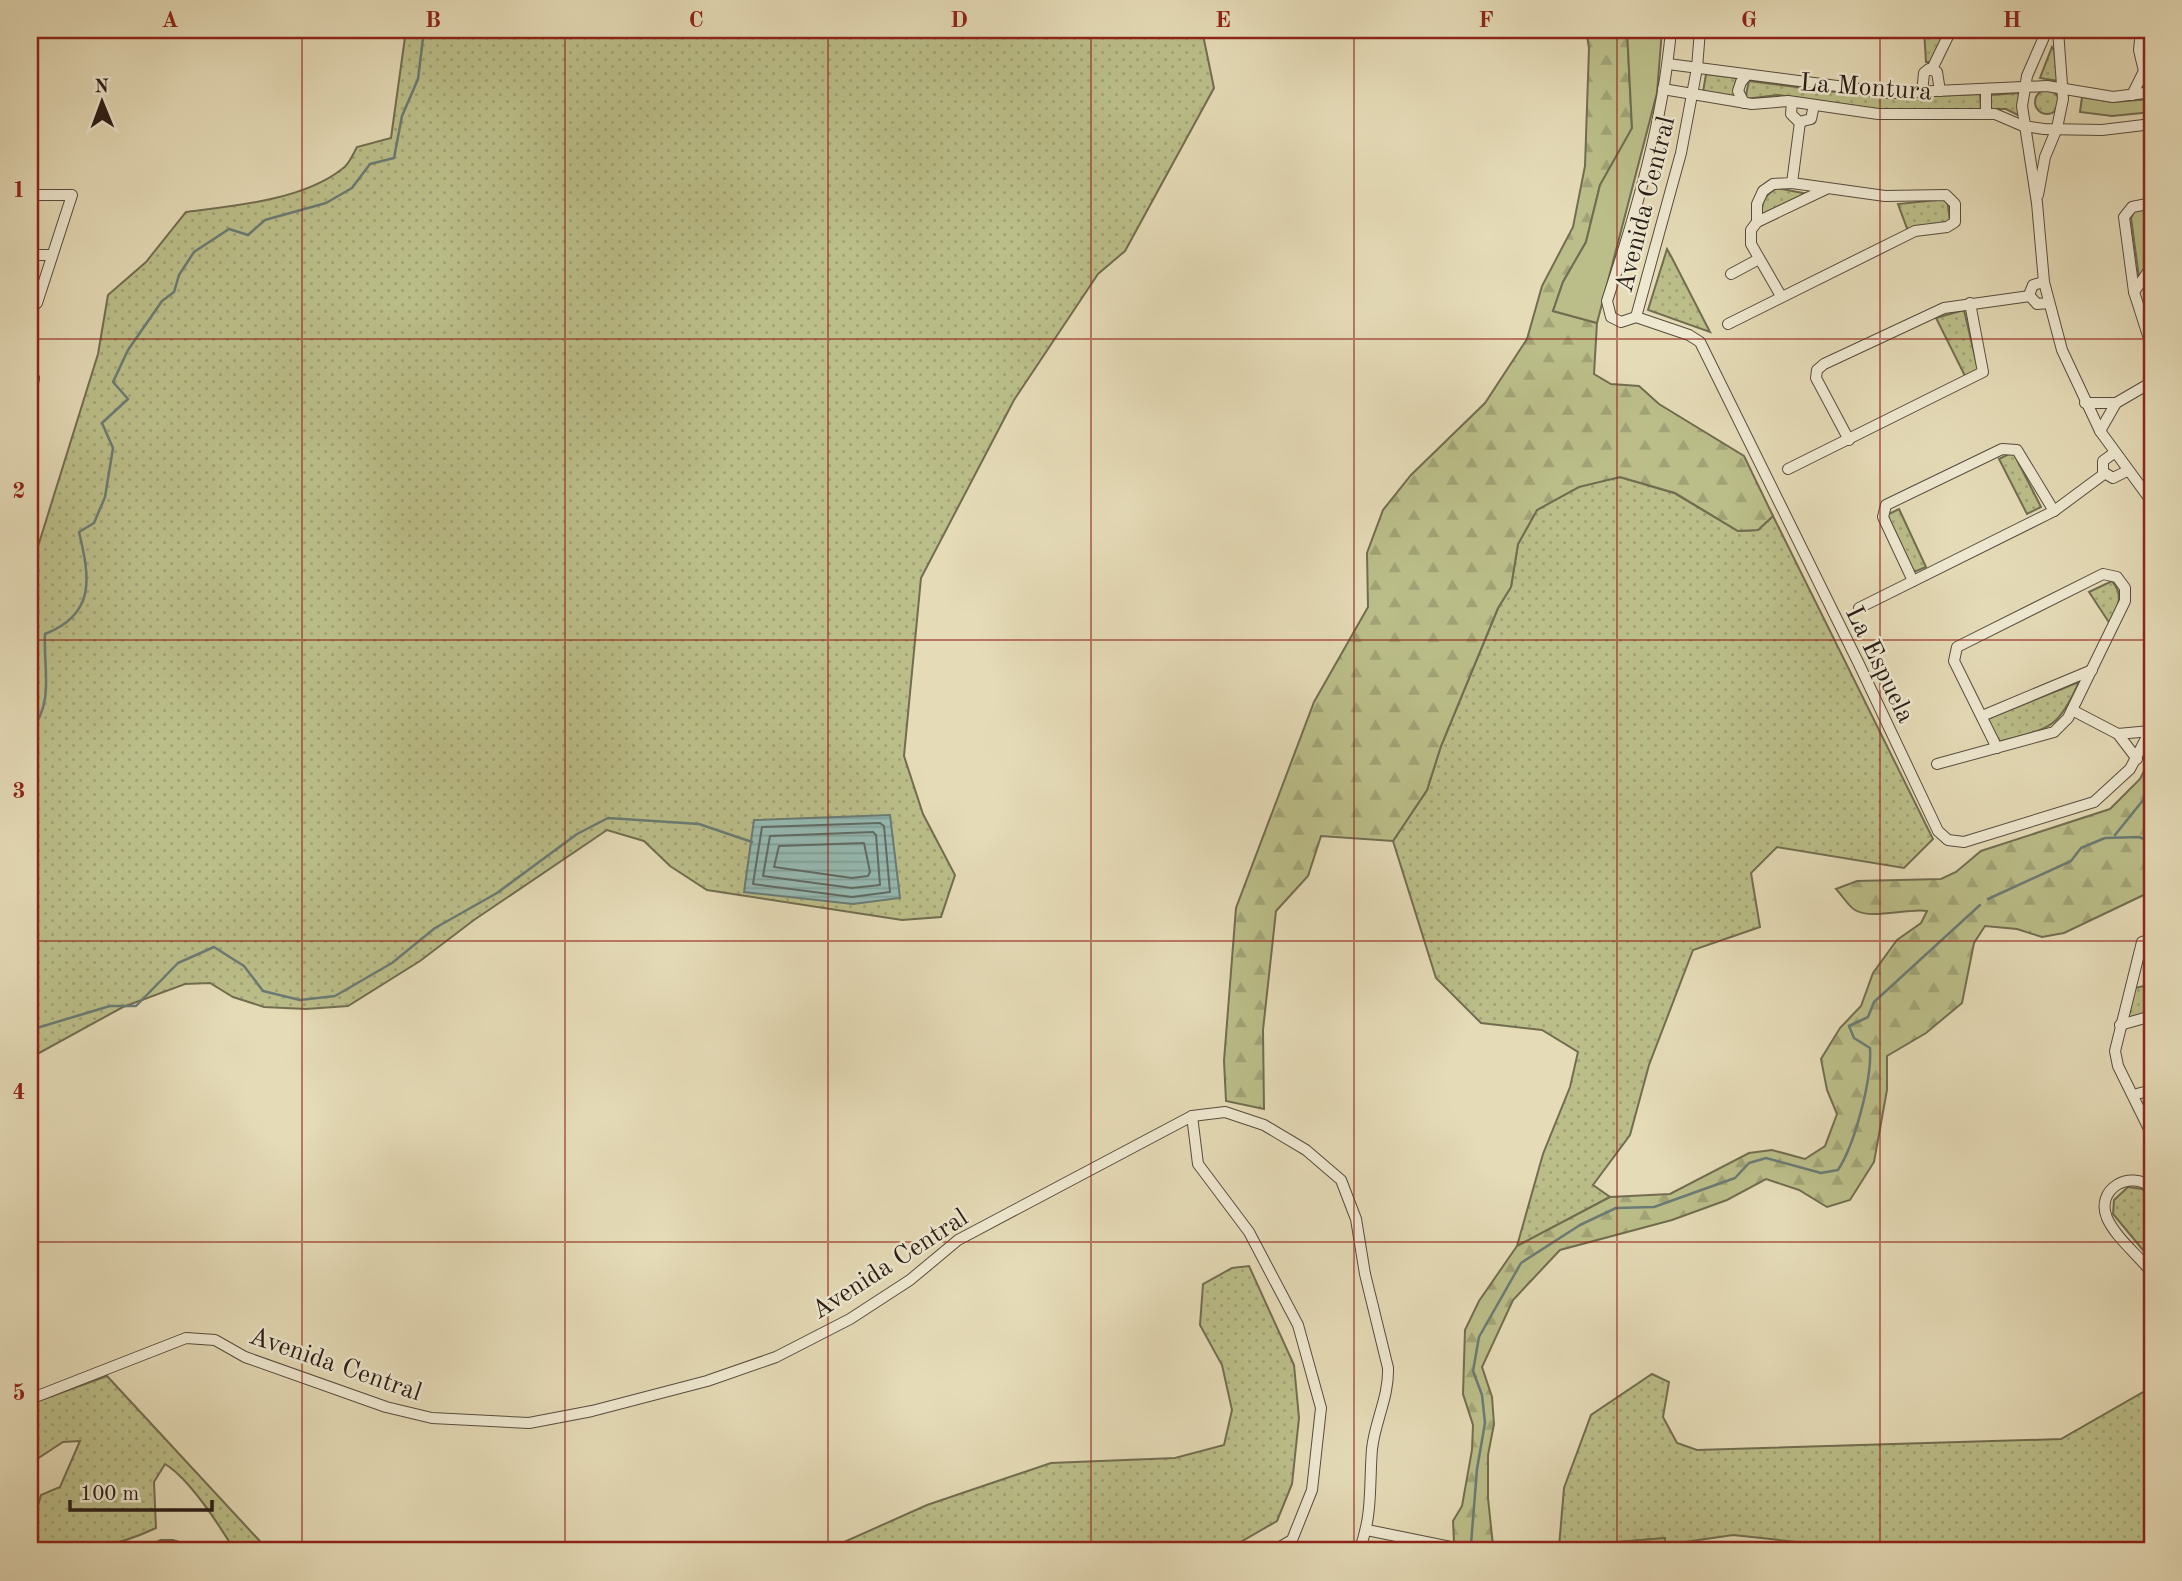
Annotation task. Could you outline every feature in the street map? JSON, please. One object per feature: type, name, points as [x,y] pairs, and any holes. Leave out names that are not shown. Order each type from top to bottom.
[{"type":"street","name":"Avenida Central","points":[[1671,30],[1664,89],[1642,183],[1607,305],[1611,317],[1617,321],[1628,322],[1636,317],[1676,172],[1697,68],[1700,30]]},
{"type":"street","points":[[1922,93],[1924,73],[1932,69],[1951,30]]},
{"type":"street","points":[[2047,30],[2024,86],[2023,126],[2037,202],[2049,303],[2062,350],[2085,403],[2127,471],[2152,502]]},
{"type":"street","points":[[2037,202],[2045,157],[2057,128],[2063,88],[2058,30]]},
{"type":"street","points":[[2132,95],[2148,74],[2139,50],[2141,30]]},
{"type":"street","name":"La Montura","points":[[1668,64],[1872,92],[1922,93],[2024,86],[2063,88],[2104,96],[2152,93]]},
{"type":"street","points":[[1932,69],[1938,74],[1940,91]]},
{"type":"street","points":[[1744,103],[1738,90],[1747,75]]},
{"type":"street","name":"La Montura","points":[[1664,89],[1744,103],[1792,102],[1894,115],[1986,113],[2002,115],[2023,126],[2102,130],[2152,124]]},
{"type":"street","points":[[1986,90],[1986,113]]},
{"type":"street","points":[[1792,102],[1793,118],[1801,122],[1811,119],[1814,105]]},
{"type":"street","points":[[1792,183],[1801,122]]},
{"type":"street","points":[[1728,324],[1915,231],[1947,227],[1955,222],[1955,204],[1946,195],[1885,196],[1777,183],[1763,191],[1757,204],[1757,222],[1751,235],[1759,259],[1781,296]]},
{"type":"street","points":[[1757,222],[1826,190]]},
{"type":"street","points":[[30,195],[72,195],[37,303],[30,309]]},
{"type":"street","points":[[2152,203],[2132,207],[2124,217],[2134,292],[2152,347]]},
{"type":"street","points":[[30,255],[52,255]]},
{"type":"street","points":[[1731,274],[1759,259]]},
{"type":"street","points":[[2134,292],[2152,266]]},
{"type":"street","points":[[2030,296],[2033,285],[2045,282]]},
{"type":"street","points":[[1849,440],[1816,377],[1817,370],[1944,308],[2030,296]]},
{"type":"street","points":[[2030,296],[2037,304],[2049,303]]},
{"type":"street","points":[[1788,469],[1983,372],[1970,303]]},
{"type":"street","name":"La Espuela","points":[[1636,317],[1689,335],[1700,342],[1938,831],[1944,838],[1964,842],[2094,802],[2113,787],[2137,758],[2151,729]]},
{"type":"street","points":[[30,398],[32,380]]},
{"type":"street","points":[[2100,431],[2116,403],[2152,382]]},
{"type":"street","points":[[2085,403],[2116,403]]},
{"type":"street","points":[[1913,581],[1883,517],[1886,505],[2002,449],[2011,448],[2017,450],[2054,511]]},
{"type":"street","points":[[2104,474],[2103,461],[2115,453]]},
{"type":"street","points":[[2104,474],[2116,478],[2127,471]]},
{"type":"street","points":[[1859,608],[2054,511],[2104,474]]},
{"type":"street","points":[[1937,764],[1997,748],[2053,732],[2072,710],[2092,670],[2126,597],[2123,583],[2108,574],[1957,647],[1954,661],[1997,748]]},
{"type":"street","points":[[1982,716],[2092,670]]},
{"type":"street","points":[[2072,710],[2118,734],[2137,758]]},
{"type":"street","points":[[2118,734],[2151,729]]},
{"type":"street","points":[[2152,939],[2142,942],[2115,1044],[2116,1059],[2152,1135]]},
{"type":"street","points":[[2120,1025],[2152,1016]]},
{"type":"street","points":[[2133,1095],[2152,1090]]},
{"type":"street","name":"Avenida Central","points":[[30,1399],[187,1338],[199,1337],[215,1340],[245,1357],[386,1407],[432,1418],[529,1423],[592,1411],[707,1381],[776,1357],[850,1319],[910,1280],[958,1240],[1192,1116],[1225,1112],[1264,1125],[1307,1150],[1340,1181],[1356,1219],[1365,1274],[1388,1368],[1385,1399],[1372,1448],[1367,1530],[1359,1551]]},
{"type":"street","points":[[1192,1116],[1198,1164],[1250,1232],[1298,1325],[1321,1408],[1312,1490],[1292,1540],[1273,1551]]},
{"type":"street","points":[[2152,1188],[2139,1180],[2123,1181],[2109,1192],[2105,1204],[2109,1222],[2152,1273]]},
{"type":"street","points":[[1367,1530],[1470,1551]]},
{"type":"green space","points":[[406,30],[1202,30],[1214,88],[1125,251],[1098,274],[1014,400],[921,578],[904,756],[923,814],[955,875],[941,917],[902,920],[707,890],[670,866],[644,841],[607,830],[474,920],[420,961],[348,1006],[306,1009],[264,1007],[233,997],[210,983],[185,984],[123,1007],[30,1058],[30,572],[98,354],[108,295],[146,262],[186,212],[267,200],[308,188],[326,180],[344,167],[357,147],[391,138]]},
{"type":"green space","points":[[1586,30],[1627,30],[1632,129],[1600,185],[1586,242],[1563,282],[1553,311],[1597,323],[1594,374],[1611,384],[1639,386],[1659,404],[1744,456],[1773,516],[1758,530],[1738,531],[1675,493],[1620,477],[1579,487],[1537,510],[1518,544],[1511,587],[1498,608],[1441,746],[1427,790],[1393,841],[1321,836],[1308,876],[1276,911],[1263,1030],[1264,1109],[1226,1101],[1224,1061],[1236,908],[1314,702],[1368,607],[1367,553],[1383,510],[1411,475],[1485,403],[1527,339],[1542,286],[1573,227],[1585,166],[1589,48]]},
{"type":"green space","points":[[1627,30],[1662,30],[1657,93],[1597,323],[1553,311],[1563,282],[1586,242],[1600,185],[1632,128]]},
{"type":"green space","points":[[1924,30],[1947,30],[1933,62],[1926,62]]},
{"type":"green space","points":[[2052,47],[2054,50],[2058,81],[2040,78]]},
{"type":"green space","points":[[1706,74],[1737,78],[1734,89],[1737,97],[1703,92]]},
{"type":"green space","points":[[1749,81],[1885,98],[1980,94],[1981,109],[1883,110],[1778,95],[1745,99]]},
{"type":"green space","points":[[2047,90],[2056,93],[2059,102],[2056,111],[2047,114],[2038,111],[2035,102],[2038,93]]},
{"type":"green space","points":[[2019,93],[2020,116],[2006,109],[1991,109],[1991,95]]},
{"type":"green space","points":[[2082,97],[2112,102],[2152,99],[2152,112],[2112,116],[2080,112]]},
{"type":"green space","points":[[1777,188],[1808,194],[1762,216],[1765,199]]},
{"type":"green space","points":[[1947,199],[1950,221],[1908,231],[1898,204]]},
{"type":"green space","points":[[2152,207],[2152,260],[2139,278],[2131,218],[2134,211]]},
{"type":"green space","points":[[1667,249],[1672,258],[1710,332],[1648,310]]},
{"type":"green space","points":[[1964,310],[1978,370],[1965,376],[1936,318]]},
{"type":"green space","points":[[2013,452],[2041,507],[2027,514],[1999,459]]},
{"type":"green space","points":[[1620,477],[1674,493],[1738,531],[1758,530],[1773,516],[1933,839],[1904,868],[1777,847],[1751,873],[1760,927],[1693,950],[1649,1065],[1630,1135],[1593,1185],[1610,1197],[1517,1246],[1543,1154],[1570,1087],[1578,1052],[1542,1030],[1481,1023],[1436,978],[1393,841],[1427,790],[1441,746],[1498,608],[1511,587],[1518,544],[1537,510],[1579,486]]},
{"type":"green space","points":[[1899,509],[1926,567],[1914,572],[1887,515]]},
{"type":"green space","points":[[2112,581],[2119,597],[2110,624],[2089,592]]},
{"type":"green space","points":[[2079,682],[2064,710],[2049,726],[1998,742],[1987,719]]},
{"type":"green space","points":[[2152,755],[2152,891],[2064,933],[2042,937],[2017,929],[1985,926],[1974,943],[1962,1003],[1926,1033],[1887,1056],[1887,1090],[1874,1162],[1850,1200],[1827,1207],[1799,1190],[1766,1179],[1727,1200],[1672,1220],[1560,1250],[1513,1300],[1482,1367],[1492,1397],[1494,1424],[1488,1455],[1488,1498],[1493,1546],[1454,1542],[1453,1521],[1462,1506],[1472,1450],[1473,1425],[1463,1394],[1465,1330],[1479,1301],[1517,1246],[1610,1197],[1670,1194],[1749,1153],[1772,1150],[1805,1159],[1825,1146],[1837,1114],[1827,1090],[1821,1059],[1840,1028],[1861,1006],[1873,973],[1897,940],[1921,923],[1927,911],[1862,913],[1852,908],[1836,889],[1857,881],[1941,879],[1956,872],[1981,851],[2110,809],[2140,779]]},
{"type":"green space","points":[[2144,986],[2152,1011],[2128,1018],[2135,988]]},
{"type":"green space","points":[[2128,1187],[2142,1189],[2152,1198],[2152,1261],[2113,1214],[2114,1200]]},
{"type":"green space","points":[[1249,1266],[1294,1365],[1299,1418],[1292,1484],[1277,1521],[1225,1551],[824,1551],[927,1505],[1051,1463],[1175,1458],[1224,1445],[1232,1410],[1222,1365],[1200,1325],[1203,1284],[1232,1268]]},
{"type":"green space","points":[[1652,1374],[1669,1382],[1663,1417],[1677,1443],[1697,1450],[2061,1439],[2152,1387],[2152,1551],[1880,1551],[1733,1535],[1664,1545],[1664,1538],[1559,1547],[1564,1488],[1591,1415]]},
{"type":"green space","points":[[107,1376],[269,1551],[235,1551],[194,1491],[165,1464],[154,1482],[156,1528],[124,1541],[94,1548],[30,1551],[30,1520],[35,1516],[41,1495],[60,1487],[80,1441],[63,1442],[31,1463],[30,1473],[30,1404]]},
{"type":"green space","points":[[1665,1538],[1664,1551],[1559,1551],[1559,1547]]},
{"type":"green space","points":[[161,1540],[173,1540],[207,1551],[135,1551]]},
{"type":"water","points":[[890,815],[900,898],[853,904],[744,892],[754,820]]},
{"type":"waterway","points":[[30,732],[38,721],[45,697],[45,634],[62,626],[73,616],[85,593],[86,565],[79,532],[94,523],[105,497],[113,448],[102,423],[128,399],[113,382],[128,350],[162,301],[174,292],[179,275],[194,252],[229,229],[248,235],[265,220],[326,203],[352,188],[370,164],[394,158],[402,116],[418,79],[424,30]]},
{"type":"waterway","points":[[2115,835],[2152,789]]},
{"type":"waterway","points":[[30,1030],[110,1006],[136,1006],[178,963],[214,947],[244,966],[263,991],[300,1000],[335,996],[392,963],[435,928],[497,893],[577,834],[608,818],[699,824],[752,842]]},
{"type":"waterway","points":[[1988,899],[2071,861],[2081,848],[2105,838],[2139,837],[2152,842]]},
{"type":"waterway","points":[[1471,1544],[1477,1469],[1485,1423],[1482,1395],[1473,1371],[1479,1337],[1521,1263],[1580,1225],[1616,1208],[1654,1207],[1735,1178],[1749,1163],[1766,1158],[1821,1173],[1838,1170],[1856,1128],[1870,1061],[1870,1048],[1854,1038],[1849,1026],[1868,1017],[1874,1002],[1980,905]]}]
